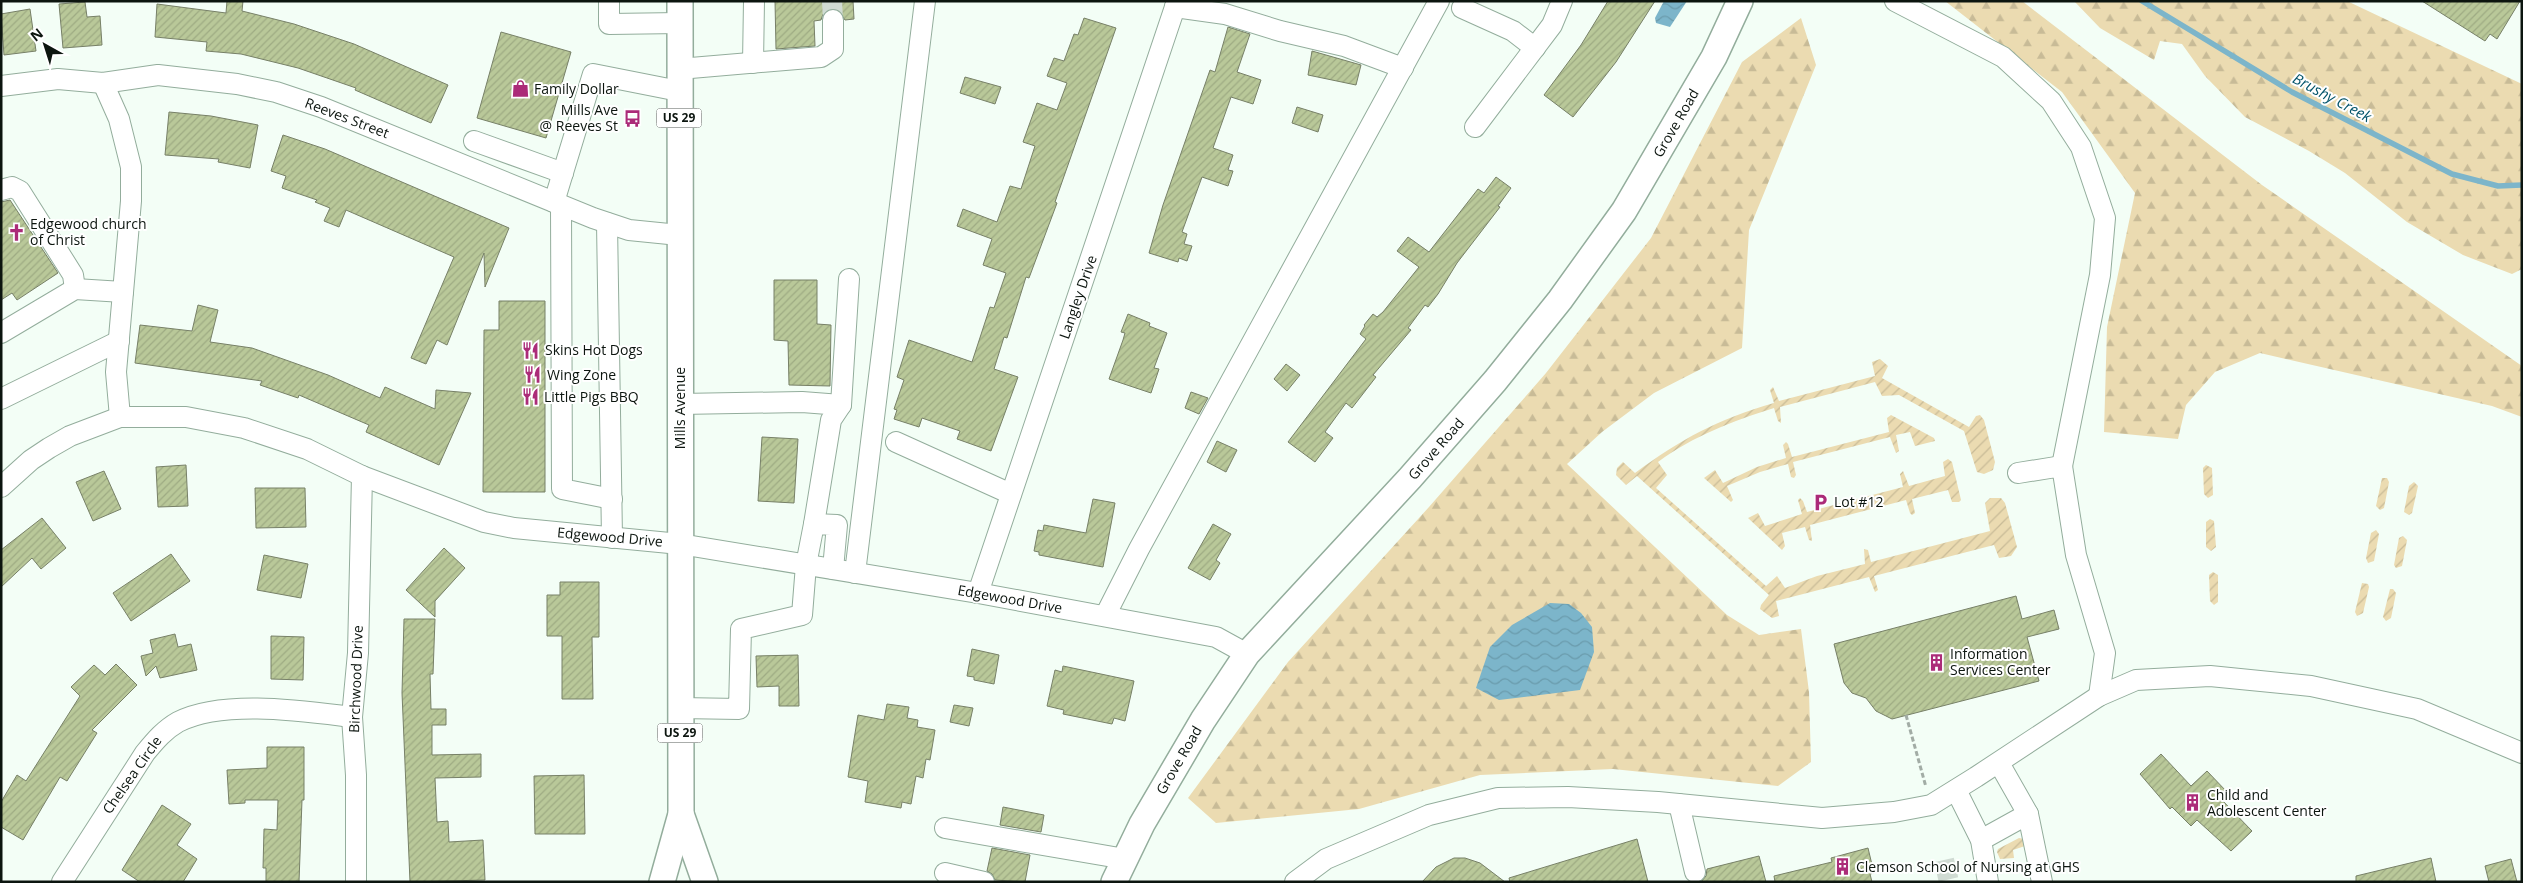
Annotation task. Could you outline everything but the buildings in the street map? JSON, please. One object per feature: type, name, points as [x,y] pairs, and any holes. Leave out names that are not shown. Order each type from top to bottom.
[{"type":"main road","name":"Grove Road","points":[[1114,882],[1142,824],[1203,720],[1247,654],[1410,478],[1495,381],[1560,300],[1624,210],[1714,57],[1740,1]]},
{"type":"main road","name":"Mills Avenue","points":[[662,882],[681,814],[680,12]]},
{"type":"main road","name":"Mills Avenue","points":[[681,814],[705,882]]},
{"type":"street","points":[[609,1],[609,24],[680,12]]},
{"type":"street","points":[[754,1],[754,63]]},
{"type":"street","points":[[855,573],[925,1]]},
{"type":"street","points":[[1105,616],[1139,549],[1439,1]]},
{"type":"street","points":[[1475,127],[1552,25],[1562,1]]},
{"type":"street","points":[[1895,1],[2003,57],[2051,101],[2081,147],[2105,218],[2100,276],[2062,466],[2076,555],[2105,654],[2099,696]]},
{"type":"street","points":[[1176,4],[1225,14],[1344,46],[1403,68]]},
{"type":"street","name":"Langley Drive","points":[[978,592],[1176,4]]},
{"type":"street","points":[[1462,8],[1513,31],[1535,48]]},
{"type":"street","points":[[612,499],[562,489],[557,204],[563,173],[593,74],[679,80],[754,63],[821,57],[833,49],[833,20]]},
{"type":"street","name":"Reeves Street","points":[[1,86],[58,79],[103,83],[158,75],[237,84],[276,92],[321,107],[607,223],[629,230],[679,235]]},
{"type":"street","points":[[103,83],[119,119],[131,167],[131,201],[116,386],[120,417]]},
{"type":"street","points":[[474,141],[563,173]]},
{"type":"street","points":[[1,190],[12,187],[20,191],[73,275],[75,289]]},
{"type":"street","points":[[607,223],[612,538]]},
{"type":"street","points":[[680,708],[739,709],[740,629],[802,614],[806,565],[831,420],[841,405],[849,279]]},
{"type":"street","points":[[1,333],[75,289],[123,292]]},
{"type":"street","points":[[1,399],[119,341]]},
{"type":"street","points":[[680,404],[802,402],[841,405]]},
{"type":"street","name":"Edgewood Drive","points":[[1,487],[31,460],[49,448],[70,436],[120,417],[186,417],[244,428],[307,449],[362,476],[484,522],[514,528],[680,544],[978,592],[1216,637],[1247,654]]},
{"type":"street","points":[[896,442],[1012,494]]},
{"type":"street","points":[[2018,473],[2062,466]]},
{"type":"street","name":"Birchwood Drive","points":[[356,882],[356,775],[352,717],[358,653],[362,476]]},
{"type":"street","points":[[814,524],[837,525],[833,569]]},
{"type":"street","points":[[1294,882],[1326,859],[1429,815],[1498,798],[1568,797],[1679,804],[1822,818],[1894,812],[1931,805],[2099,696],[2136,680],[2210,676],[2312,686],[2417,709],[2522,753]]},
{"type":"street","name":"Chelsea Circle","points":[[62,882],[145,753],[160,735],[178,722],[200,714],[223,710],[271,710],[352,717]]},
{"type":"street","points":[[1999,762],[2028,814],[2042,882]]},
{"type":"street","points":[[1956,790],[1980,840],[1988,882]]},
{"type":"street","points":[[1679,804],[1695,872]]},
{"type":"street","points":[[1980,840],[2028,814]]},
{"type":"street","points":[[945,828],[1125,859]]},
{"type":"street","points":[[945,873],[984,882]]},
{"type":"path","points":[[1906,715],[1931,805]]},
{"type":"green space","points":[[1945,1],[2022,1],[2262,185],[2522,366],[2522,417],[2492,406],[2260,353],[2215,372],[2186,405],[2178,439],[2104,432],[2107,327],[2135,193],[2062,92]]},
{"type":"green space","points":[[2074,1],[2347,1],[2522,84],[2522,269],[2512,274],[2463,255],[2407,222],[2345,173],[2309,151],[2245,117],[2205,76],[2182,44],[2160,41],[2154,60],[2100,28]]},
{"type":"green space","points":[[1801,18],[1816,65],[1749,230],[1742,348],[1654,393],[1602,432],[1567,464],[1727,615],[1759,635],[1801,629],[1809,692],[1811,762],[1778,786],[1613,769],[1480,775],[1359,809],[1216,823],[1188,798],[1288,662],[1429,507],[1546,373],[1651,238],[1742,62]]},
{"type":"green space","points":[[1880,359],[1888,366],[1882,378],[1969,427],[1976,416],[1980,415],[1984,420],[1995,462],[1993,470],[1984,474],[1977,472],[1964,431],[1899,395],[1882,396],[1875,382],[1780,407],[1781,423],[1778,421],[1774,408],[1699,437],[1658,462],[1667,475],[1656,488],[1766,586],[1777,576],[1785,588],[1817,576],[1865,564],[1864,549],[1868,550],[1871,562],[1990,531],[1985,503],[1990,498],[2001,498],[2005,503],[2017,547],[2011,556],[1999,558],[1994,545],[1874,576],[1878,590],[1875,592],[1869,577],[1776,601],[1779,616],[1772,618],[1760,609],[1769,595],[1637,476],[1626,485],[1616,475],[1617,468],[1623,462],[1635,473],[1668,450],[1701,431],[1735,416],[1774,403],[1770,390],[1773,387],[1779,401],[1875,376],[1872,362]]},
{"type":"green space","points":[[1891,415],[1934,438],[1935,441],[1915,446],[1910,432],[1896,435],[1899,451],[1896,453],[1890,437],[1793,462],[1796,475],[1794,478],[1791,477],[1788,464],[1760,472],[1727,486],[1733,500],[1731,502],[1704,478],[1715,470],[1723,483],[1757,467],[1786,458],[1783,445],[1786,442],[1792,457],[1889,432],[1887,418]]},
{"type":"green space","points":[[1948,459],[1952,462],[1961,500],[1959,502],[1952,502],[1948,490],[1912,499],[1915,513],[1912,515],[1906,500],[1810,525],[1812,541],[1809,540],[1805,527],[1782,533],[1785,546],[1782,550],[1748,518],[1758,513],[1765,526],[1802,514],[1798,500],[1800,498],[1807,512],[1903,487],[1900,474],[1903,471],[1909,486],[1945,476],[1943,462]]},
{"type":"green space","points":[[2206,465],[2212,468],[2213,495],[2208,498],[2204,494],[2203,468]]},
{"type":"green space","points":[[2382,478],[2387,478],[2389,482],[2384,508],[2380,510],[2376,506]]},
{"type":"green space","points":[[2414,482],[2418,486],[2412,513],[2409,515],[2404,512],[2409,486]]},
{"type":"green space","points":[[2210,519],[2214,521],[2216,547],[2211,551],[2206,547],[2206,522]]},
{"type":"green space","points":[[2376,530],[2379,534],[2374,561],[2368,563],[2366,558],[2371,533]]},
{"type":"green space","points":[[2403,536],[2407,540],[2402,566],[2396,568],[2394,565],[2399,538]]},
{"type":"green space","points":[[2213,572],[2218,575],[2218,602],[2214,605],[2210,601],[2209,575]]},
{"type":"green space","points":[[2362,583],[2368,584],[2369,587],[2363,613],[2357,616],[2355,612]]},
{"type":"green space","points":[[2390,589],[2393,589],[2396,593],[2391,618],[2386,621],[2383,617]]},
{"type":"green space","points":[[2019,838],[2024,839],[2025,846],[2013,850],[2014,858],[2000,859],[1997,852],[1998,849]]},
{"type":"water","points":[[1664,1],[1687,1],[1670,27],[1656,23],[1655,18]]},
{"type":"water","points":[[1550,603],[1569,604],[1581,613],[1592,627],[1594,652],[1580,690],[1499,700],[1476,688],[1490,647],[1512,625]]},
{"type":"waterway","name":"Brushy Creek","points":[[2142,1],[2292,92],[2452,174],[2498,186],[2522,185]]},
{"type":"tunnel","points":[[832,1],[833,20]]},
{"type":"tunnel","points":[[1944,860],[1949,882]]},
{"type":"place","name":"Family Dollar","points":[[520,89]]},
{"type":"place","name":"Mills Ave @ Reeves St","points":[[632,118]]},
{"type":"place","name":"Edgewood church of Christ","points":[[16,232]]},
{"type":"place","name":"Skins Hot Dogs","points":[[531,350]]},
{"type":"place","name":"Wing Zone","points":[[533,375]]},
{"type":"place","name":"Little Pigs BBQ","points":[[530,397]]},
{"type":"place","name":"Lot #12","points":[[1820,502]]},
{"type":"place","name":"Information Services Center","points":[[1936,662]]},
{"type":"place","name":"Child and Adolescent Center","points":[[2193,803]]},
{"type":"place","name":"Clemson School of Nursing at GHS","points":[[1842,867]]}]
